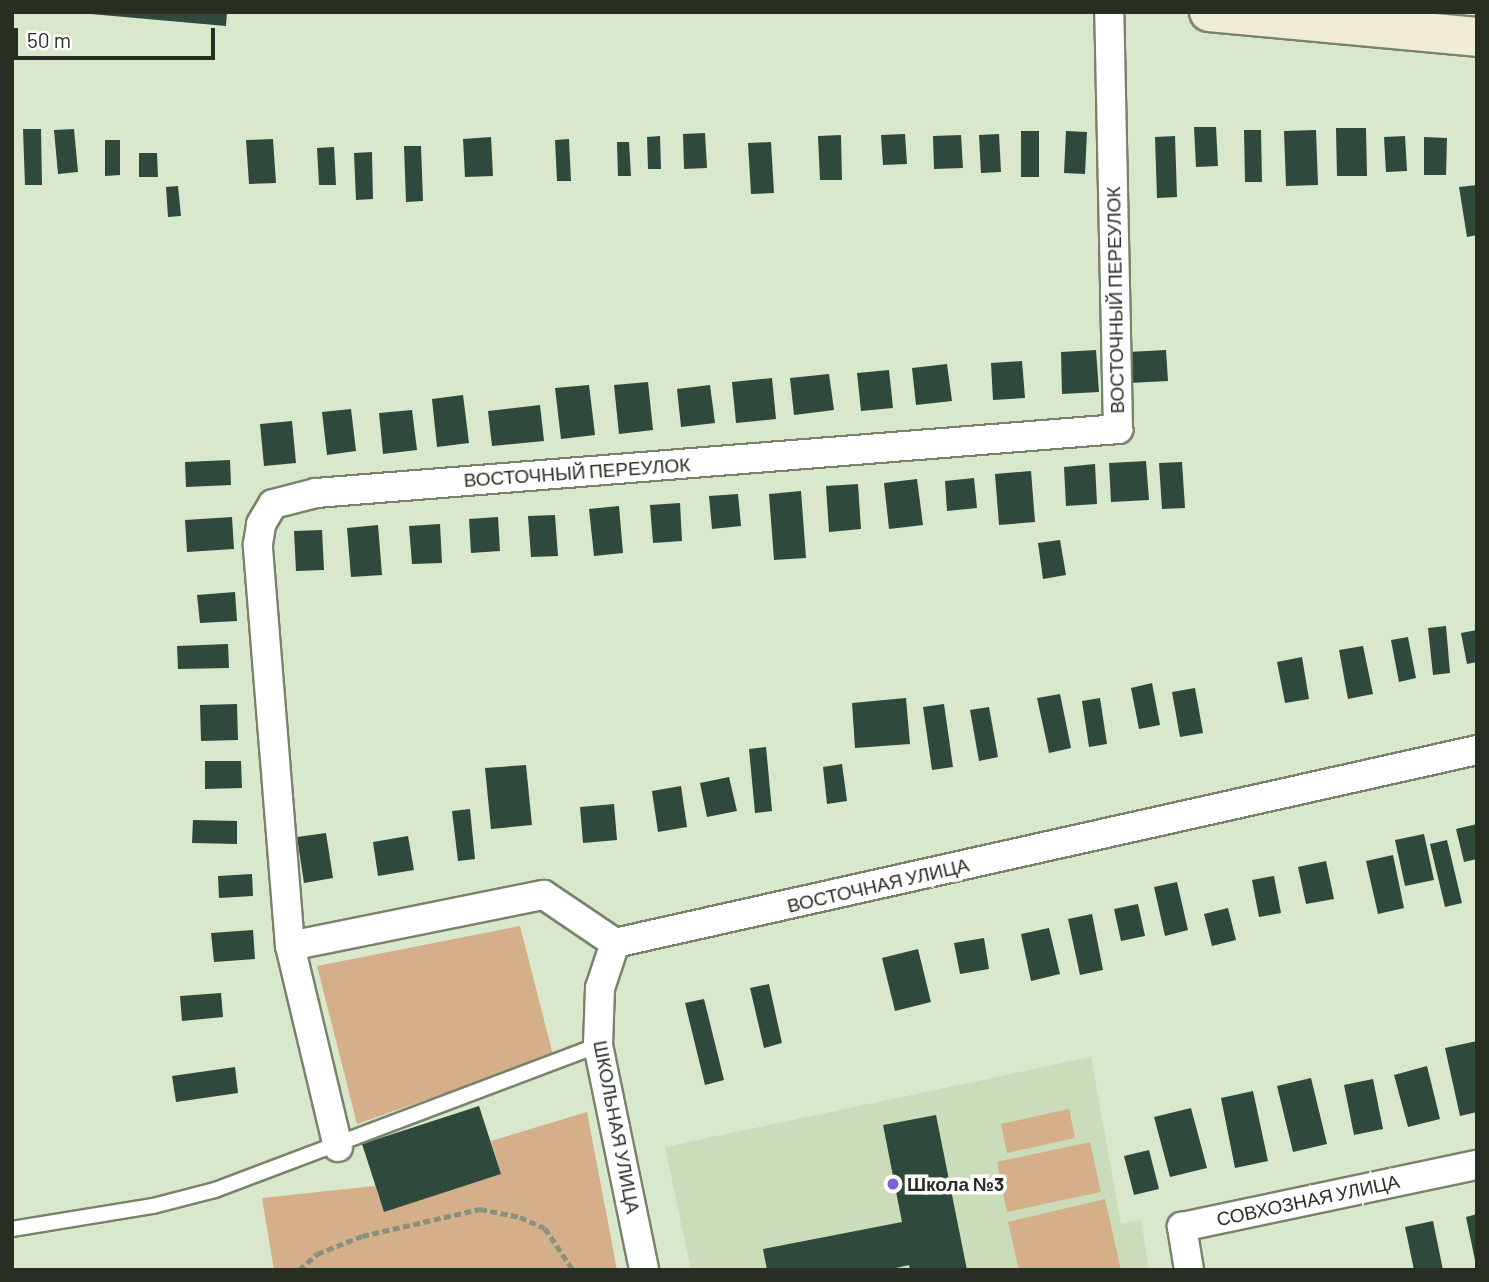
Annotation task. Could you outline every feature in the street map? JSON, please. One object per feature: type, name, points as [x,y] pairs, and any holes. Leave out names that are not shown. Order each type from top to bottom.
[{"type":"main road","points":[[1209,12],[1477,37]]},
{"type":"street","name":"ВОСТОЧНЫЙ ПЕРЕУЛОК","points":[[338,1147],[290,946],[258,544],[261,524],[273,504],[316,492],[1118,429],[1108,12]]},
{"type":"street","name":"ВОСТОЧНАЯ УЛИЦА","points":[[615,943],[1477,750]]},
{"type":"street","points":[[290,946],[544,895],[615,943]]},
{"type":"street","name":"ШКОЛЬНАЯ УЛИЦА","points":[[615,943],[600,988],[598,1045],[644,1270]]},
{"type":"street","name":"СОВХОЗНАЯ УЛИЦА","points":[[1189,1270],[1182,1227],[1477,1165]]},
{"type":"lane","points":[[12,1229],[153,1206],[215,1190],[338,1147],[598,1045]]},
{"type":"path","points":[[299,1270],[317,1254],[362,1236],[480,1209],[520,1217],[545,1228],[573,1270]]},
{"type":"shaded area","points":[[520,926],[553,1055],[357,1124],[317,966]]},
{"type":"shaded area","name":"Школа №3","points":[[1091,1057],[1121,1224],[1141,1220],[1149,1270],[691,1270],[665,1147]]},
{"type":"shaded area","points":[[1069,1109],[1075,1138],[1007,1153],[1001,1124]]},
{"type":"shaded area","points":[[587,1112],[617,1270],[274,1270],[262,1198],[375,1186],[384,1211],[501,1174],[491,1141]]},
{"type":"shaded area","points":[[1090,1142],[1101,1192],[1007,1212],[997,1162]]},
{"type":"shaded area","points":[[1105,1199],[1121,1270],[1019,1270],[1008,1222]]},
{"type":"building","points":[[68,12],[227,12],[226,26]]},
{"type":"building","points":[[1194,127],[1216,127],[1218,166],[1196,167]]},
{"type":"building","points":[[1336,128],[1366,128],[1367,176],[1337,176]]},
{"type":"building","points":[[23,129],[41,129],[42,185],[25,185]]},
{"type":"building","points":[[74,129],[78,172],[58,174],[54,130]]},
{"type":"building","points":[[1244,130],[1261,130],[1262,182],[1245,182]]},
{"type":"building","points":[[1316,130],[1318,185],[1286,186],[1284,131]]},
{"type":"building","points":[[1021,131],[1039,131],[1039,177],[1021,177]]},
{"type":"building","points":[[1066,131],[1087,132],[1085,174],[1064,173]]},
{"type":"building","points":[[705,133],[707,168],[684,169],[683,134]]},
{"type":"building","points":[[905,134],[907,164],[883,165],[881,135]]},
{"type":"building","points":[[999,134],[1001,172],[981,173],[979,135]]},
{"type":"building","points":[[841,135],[842,180],[820,180],[818,136]]},
{"type":"building","points":[[961,135],[963,168],[934,169],[933,136]]},
{"type":"building","points":[[660,136],[661,169],[648,169],[647,137]]},
{"type":"building","points":[[1175,136],[1177,197],[1157,198],[1155,137]]},
{"type":"building","points":[[1405,136],[1407,171],[1386,172],[1384,137]]},
{"type":"building","points":[[491,137],[493,176],[465,177],[463,139]]},
{"type":"building","points":[[1424,137],[1447,138],[1446,175],[1424,175]]},
{"type":"building","points":[[273,139],[276,183],[249,184],[246,140]]},
{"type":"building","points":[[569,139],[571,181],[557,181],[555,140]]},
{"type":"building","points":[[105,140],[120,140],[120,175],[105,176]]},
{"type":"building","points":[[617,142],[629,142],[631,176],[618,176]]},
{"type":"building","points":[[771,142],[774,193],[751,194],[748,143]]},
{"type":"building","points":[[404,146],[421,146],[423,201],[406,202]]},
{"type":"building","points":[[334,147],[336,185],[319,185],[317,148]]},
{"type":"building","points":[[372,152],[373,199],[356,200],[354,153]]},
{"type":"building","points":[[139,153],[157,153],[158,177],[139,177]]},
{"type":"building","points":[[1477,185],[1477,235],[1467,237],[1459,187]]},
{"type":"building","points":[[178,186],[181,216],[168,217],[166,187]]},
{"type":"building","points":[[1096,350],[1099,392],[1062,394],[1061,352]]},
{"type":"building","points":[[1166,350],[1168,381],[1129,383],[1128,352]]},
{"type":"building","points":[[1022,361],[1025,398],[993,400],[991,363]]},
{"type":"building","points":[[947,364],[952,401],[916,405],[912,368]]},
{"type":"building","points":[[889,370],[893,408],[861,411],[857,373]]},
{"type":"building","points":[[829,374],[834,410],[794,415],[790,378]]},
{"type":"building","points":[[772,378],[776,419],[736,423],[732,382]]},
{"type":"building","points":[[648,382],[653,430],[619,434],[614,385]]},
{"type":"building","points":[[589,385],[595,435],[561,439],[555,388]]},
{"type":"building","points":[[710,385],[715,423],[681,427],[677,389]]},
{"type":"building","points":[[463,395],[469,443],[437,447],[432,399]]},
{"type":"building","points":[[540,405],[544,441],[492,446],[488,411]]},
{"type":"building","points":[[351,409],[356,451],[327,455],[322,412]]},
{"type":"building","points":[[412,410],[417,450],[383,454],[379,413]]},
{"type":"building","points":[[292,421],[296,463],[264,466],[260,424]]},
{"type":"building","points":[[230,460],[231,485],[186,487],[185,462]]},
{"type":"building","points":[[1146,461],[1149,500],[1111,502],[1109,463]]},
{"type":"building","points":[[1182,462],[1185,508],[1162,509],[1159,463]]},
{"type":"building","points":[[1095,464],[1097,504],[1066,506],[1064,467]]},
{"type":"building","points":[[1031,471],[1035,522],[999,525],[995,474]]},
{"type":"building","points":[[974,478],[977,508],[947,511],[945,481]]},
{"type":"building","points":[[917,479],[923,525],[889,529],[884,483]]},
{"type":"building","points":[[858,484],[861,529],[829,532],[826,486]]},
{"type":"building","points":[[801,491],[806,558],[774,560],[769,494]]},
{"type":"building","points":[[738,494],[741,526],[712,529],[709,496]]},
{"type":"building","points":[[680,503],[682,541],[653,543],[650,505]]},
{"type":"building","points":[[619,506],[623,553],[594,556],[589,509]]},
{"type":"building","points":[[555,515],[558,556],[531,557],[528,516]]},
{"type":"building","points":[[232,517],[234,549],[187,552],[185,520]]},
{"type":"building","points":[[498,517],[500,551],[471,553],[469,519]]},
{"type":"building","points":[[440,524],[442,563],[412,564],[409,526]]},
{"type":"building","points":[[378,525],[382,575],[351,577],[347,528]]},
{"type":"building","points":[[322,530],[324,570],[296,571],[294,531]]},
{"type":"building","points":[[1060,540],[1066,575],[1043,579],[1038,543]]},
{"type":"building","points":[[235,592],[237,621],[200,623],[197,595]]},
{"type":"building","points":[[1446,626],[1450,673],[1433,675],[1428,628]]},
{"type":"building","points":[[1477,630],[1477,662],[1467,664],[1461,633]]},
{"type":"building","points":[[1408,637],[1416,678],[1399,682],[1391,640]]},
{"type":"building","points":[[228,644],[229,668],[178,669],[177,646]]},
{"type":"building","points":[[1363,646],[1373,694],[1348,699],[1339,650]]},
{"type":"building","points":[[1302,657],[1309,699],[1285,703],[1277,662]]},
{"type":"building","points":[[1152,683],[1160,725],[1139,729],[1131,688]]},
{"type":"building","points":[[1195,688],[1203,733],[1180,737],[1172,692]]},
{"type":"building","points":[[1060,694],[1071,748],[1049,753],[1037,698]]},
{"type":"building","points":[[906,698],[910,744],[855,748],[852,703]]},
{"type":"building","points":[[1100,698],[1107,744],[1089,747],[1082,701]]},
{"type":"building","points":[[237,704],[238,740],[201,741],[200,705]]},
{"type":"building","points":[[944,704],[953,767],[932,770],[923,707]]},
{"type":"building","points":[[989,707],[998,757],[979,761],[970,710]]},
{"type":"building","points":[[766,747],[772,811],[755,813],[749,749]]},
{"type":"building","points":[[205,761],[241,761],[242,788],[205,789]]},
{"type":"building","points":[[842,764],[847,801],[827,804],[823,767]]},
{"type":"building","points":[[526,765],[532,825],[491,829],[485,768]]},
{"type":"building","points":[[729,777],[737,811],[707,817],[700,783]]},
{"type":"building","points":[[681,786],[687,827],[658,832],[652,791]]},
{"type":"building","points":[[614,804],[617,840],[583,843],[580,807]]},
{"type":"building","points":[[470,809],[475,859],[458,861],[452,811]]},
{"type":"building","points":[[193,820],[237,821],[237,844],[192,843]]},
{"type":"building","points":[[1477,824],[1477,859],[1464,862],[1456,829]]},
{"type":"building","points":[[326,833],[333,878],[304,883],[297,837]]},
{"type":"building","points":[[1424,834],[1434,880],[1405,886],[1395,840]]},
{"type":"building","points":[[408,836],[414,870],[378,876],[373,842]]},
{"type":"building","points":[[1447,840],[1462,903],[1445,907],[1430,844]]},
{"type":"building","points":[[1393,855],[1404,908],[1378,914],[1366,861]]},
{"type":"building","points":[[1326,861],[1334,899],[1306,904],[1298,867]]},
{"type":"building","points":[[252,874],[253,896],[219,898],[218,876]]},
{"type":"building","points":[[1274,876],[1281,913],[1259,917],[1252,880]]},
{"type":"building","points":[[1177,882],[1188,930],[1165,936],[1154,887]]},
{"type":"building","points":[[1138,904],[1145,936],[1121,941],[1114,909]]},
{"type":"building","points":[[1228,908],[1236,940],[1212,946],[1204,914]]},
{"type":"building","points":[[1092,914],[1103,970],[1080,975],[1068,919]]},
{"type":"building","points":[[1049,928],[1060,974],[1031,981],[1021,934]]},
{"type":"building","points":[[253,930],[255,959],[214,962],[211,933]]},
{"type":"building","points":[[984,938],[989,969],[960,974],[954,943]]},
{"type":"building","points":[[918,949],[931,1002],[895,1011],[882,958]]},
{"type":"building","points":[[769,984],[782,1043],[764,1048],[750,988]]},
{"type":"building","points":[[221,993],[223,1017],[182,1021],[180,996]]},
{"type":"building","points":[[704,999],[724,1080],[705,1085],[685,1003]]},
{"type":"building","points":[[1477,1041],[1477,1112],[1460,1116],[1445,1048]]},
{"type":"building","points":[[1427,1066],[1440,1119],[1408,1127],[1394,1075]]},
{"type":"building","points":[[235,1067],[238,1093],[176,1102],[172,1076]]},
{"type":"building","points":[[1311,1078],[1327,1144],[1293,1152],[1277,1086]]},
{"type":"building","points":[[1373,1079],[1383,1129],[1354,1135],[1344,1085]]},
{"type":"building","points":[[1253,1091],[1268,1161],[1235,1168],[1221,1098]]},
{"type":"building","points":[[479,1106],[501,1174],[384,1212],[362,1144]]},
{"type":"building","points":[[1191,1108],[1207,1168],[1170,1177],[1154,1117]]},
{"type":"building","points":[[936,1115],[967,1270],[910,1270],[909,1265],[887,1270],[767,1270],[763,1249],[902,1222],[883,1125]]},
{"type":"building","points":[[1149,1150],[1159,1189],[1134,1195],[1124,1156]]},
{"type":"building","points":[[1477,1214],[1477,1265],[1476,1265],[1466,1217]]},
{"type":"building","points":[[1433,1221],[1443,1270],[1414,1270],[1405,1227]]},
{"type":"place","name":"Школа №3","points":[[893,1184]]}]
